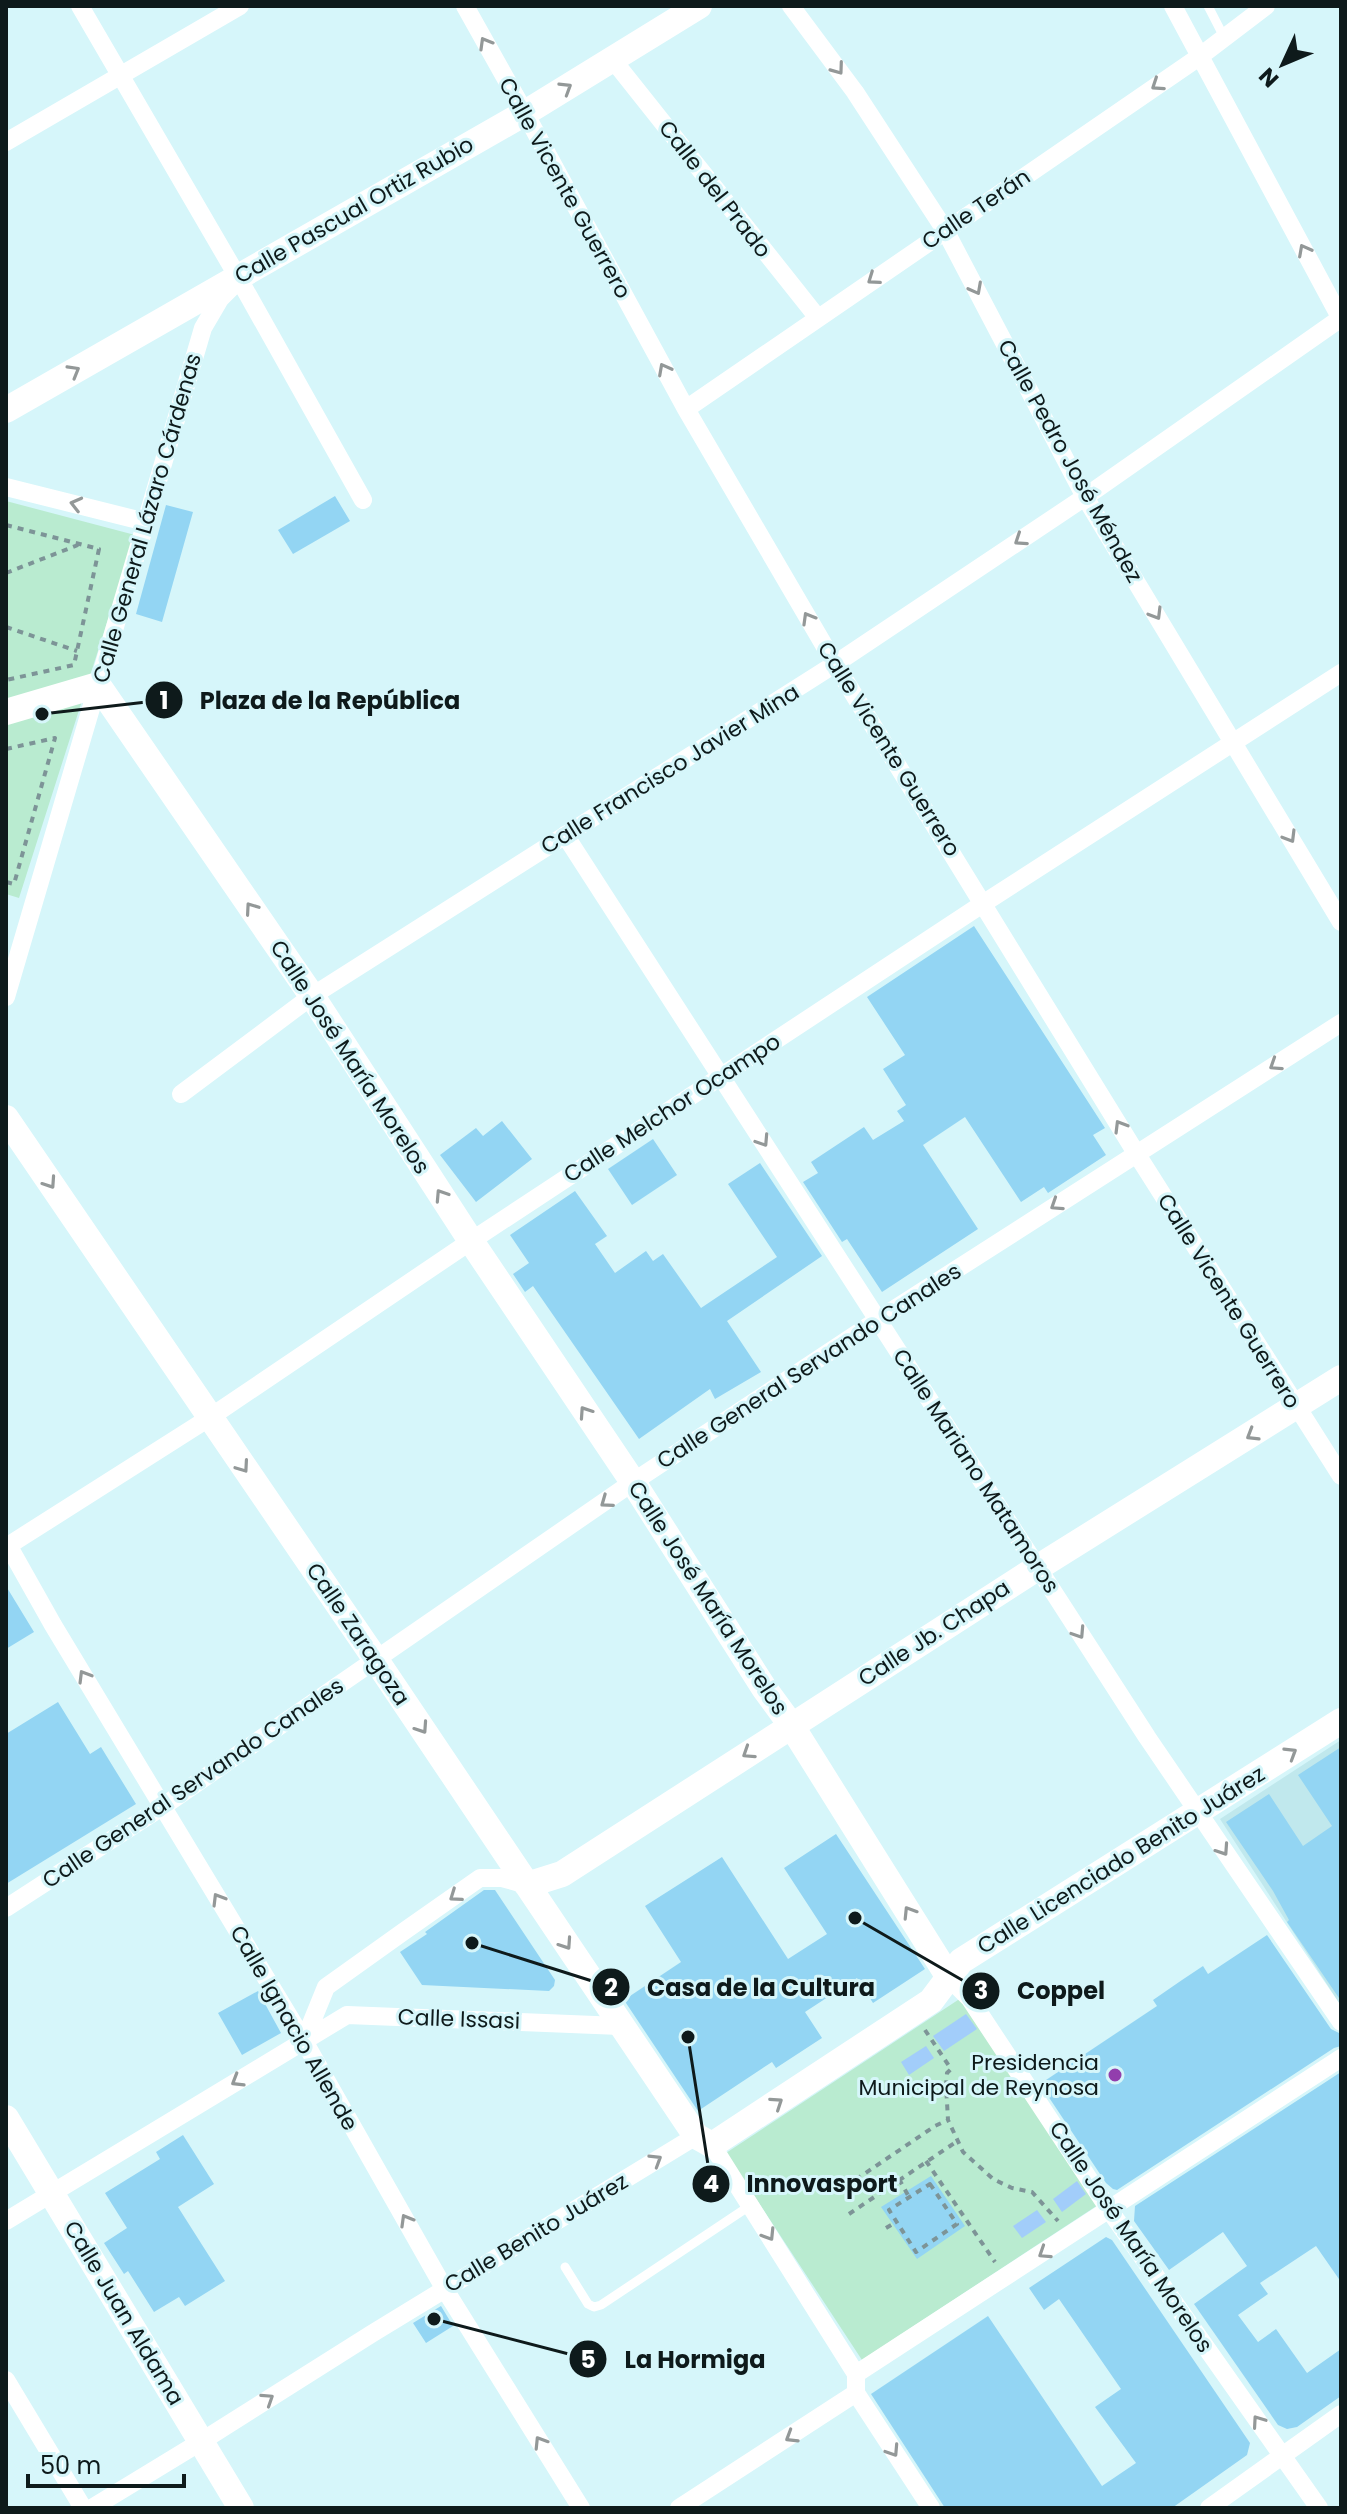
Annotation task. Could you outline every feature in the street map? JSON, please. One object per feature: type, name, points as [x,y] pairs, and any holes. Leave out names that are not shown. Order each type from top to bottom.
[{"type":"main road","name":"Calle Pascual Ortiz Rubio","points":[[6,410],[525,113],[699,6]]},
{"type":"main road","points":[[6,712],[98,685]]},
{"type":"main road","name":"Calle José María Morelos","points":[[98,685],[312,996],[633,1482],[764,1688],[791,1725],[950,1979]]},
{"type":"main road","name":"Calle Zaragoza","points":[[6,1118],[376,1660],[620,2026],[704,2141]]},
{"type":"main road","name":"Calle Jb. Chapa","points":[[527,1885],[562,1874],[1037,1568],[1341,1378]]},
{"type":"main road","name":"Calle Licenciado Benito Juárez","points":[[704,2141],[931,2001],[961,1961],[1341,1721]]},
{"type":"main road","name":"Calle Juan Aldama","points":[[6,2118],[241,2508]]},
{"type":"street","points":[[80,6],[239,277],[363,500]]},
{"type":"street","points":[[6,142],[240,6]]},
{"type":"street","name":"Calle Vicente Guerrero","points":[[465,6],[686,409],[835,664],[1136,1153],[1341,1476]]},
{"type":"street","name":"Calle Pedro José Méndez","points":[[791,6],[855,92],[945,230],[1085,497],[1341,922]]},
{"type":"street","points":[[1173,6],[1341,319]]},
{"type":"street","name":"Calle Terán","points":[[686,409],[1199,57],[1266,6]]},
{"type":"street","name":"Calle del Prado","points":[[613,60],[818,318]]},
{"type":"street","name":"Calle General Lázaro Cárdenas","points":[[6,997],[203,328],[220,299],[239,277]]},
{"type":"street","name":"Calle Francisco Javier Mina","points":[[181,1094],[312,996],[835,664],[1085,497],[1341,319]]},
{"type":"street","points":[[6,487],[146,522]]},
{"type":"street","name":"Calle Melchor Ocampo","points":[[7,1546],[209,1418],[720,1076],[1341,673]]},
{"type":"street","name":"Calle Mariano Matamoros","points":[[565,835],[1197,1813],[1341,2022]]},
{"type":"street","name":"Calle General Servando Canales","points":[[6,1908],[162,1807],[633,1482],[879,1319],[1341,1023]]},
{"type":"street","name":"Calle Ignacio Allende","points":[[7,1546],[304,2041],[445,2288],[581,2508]]},
{"type":"street","points":[[304,2041],[326,1987],[480,1878],[502,1878],[527,1885]]},
{"type":"street","name":"Calle José María Morelos","points":[[950,1979],[970,1999],[1110,2211],[1319,2508]]},
{"type":"street","name":"Calle Issasi","points":[[6,2221],[347,2015],[620,2026]]},
{"type":"street","points":[[679,2508],[1110,2211],[1341,2058]]},
{"type":"street","points":[[704,2141],[751,2205],[931,2508]]},
{"type":"street","name":"Calle Benito Juárez","points":[[92,2508],[445,2288],[704,2141]]},
{"type":"street","points":[[6,2380],[83,2508]]},
{"type":"street","points":[[1209,2508],[1341,2414]]},
{"type":"lane","points":[[1208,6],[1224,37]]},
{"type":"lane","points":[[565,2267],[588,2304],[594,2307],[601,2305],[751,2205]]},
{"type":"path","points":[[6,525],[99,549],[74,665],[6,680]]},
{"type":"path","points":[[6,573],[80,544]]},
{"type":"path","points":[[6,627],[77,651]]},
{"type":"path","points":[[6,749],[55,738],[14,884],[6,882]]},
{"type":"path","points":[[925,2029],[951,2069],[947,2073],[946,2085],[948,2120],[963,2152],[993,2179],[1012,2188],[1032,2192],[1059,2222],[1069,2215]]},
{"type":"path","points":[[836,2193],[948,2120]]},
{"type":"path","points":[[849,2214],[957,2141]]},
{"type":"path","points":[[926,2161],[997,2264]]},
{"type":"path","points":[[899,2179],[909,2197]]},
{"type":"path","points":[[930,2184],[957,2224],[916,2252],[896,2222],[889,2210],[930,2184]]},
{"type":"path","points":[[886,2228],[896,2222]]},
{"type":"shaded area","points":[[1341,1740],[1341,2006],[1220,1819]]},
{"type":"green space","points":[[6,501],[135,535],[19,898],[6,894]]},
{"type":"green space","points":[[961,1998],[1098,2205],[862,2360],[726,2153]]},
{"type":"water","points":[[966,2014],[977,2029],[944,2051],[933,2036]]},
{"type":"water","points":[[926,2046],[934,2058],[909,2075],[901,2062]]},
{"type":"water","points":[[1077,2181],[1086,2194],[1062,2212],[1053,2199]]},
{"type":"water","points":[[1037,2210],[1046,2222],[1022,2238],[1013,2226]]},
{"type":"building","points":[[335,496],[350,521],[293,554],[278,530]]},
{"type":"building","points":[[166,505],[193,512],[162,622],[136,614]]},
{"type":"building","points":[[974,926],[1105,1128],[1093,1135],[1106,1155],[1048,1193],[1044,1187],[1021,1202],[965,1117],[923,1145],[978,1229],[882,1292],[847,1239],[842,1242],[803,1182],[818,1173],[811,1162],[864,1127],[873,1140],[904,1121],[897,1111],[906,1105],[883,1069],[905,1055],[867,997]]},
{"type":"building","points":[[502,1121],[532,1159],[476,1202],[440,1155],[476,1128],[483,1136]]},
{"type":"building","points":[[653,1139],[677,1175],[632,1205],[608,1169]]},
{"type":"building","points":[[760,1163],[822,1256],[727,1321],[761,1372],[715,1399],[710,1389],[639,1439],[533,1286],[525,1292],[513,1274],[529,1263],[510,1235],[575,1191],[607,1236],[595,1244],[615,1273],[646,1251],[653,1261],[663,1254],[701,1308],[777,1257],[728,1184]]},
{"type":"building","points":[[6,1586],[34,1632],[6,1649]]},
{"type":"building","points":[[58,1702],[90,1754],[101,1747],[136,1804],[6,1884],[6,1734]]},
{"type":"building","points":[[1341,1747],[1341,2001],[1287,1922],[1289,1920],[1273,1891],[1226,1822],[1269,1794],[1303,1846],[1332,1826],[1298,1775]]},
{"type":"building","points":[[836,1834],[925,1969],[873,2003],[857,1978],[805,2012],[822,2038],[776,2068],[772,2062],[698,2111],[624,2000],[681,1962],[645,1906],[722,1857],[788,1959],[827,1934],[784,1868]]},
{"type":"building","points":[[484,1890],[495,1890],[555,1980],[549,1991],[422,1985],[400,1952]]},
{"type":"building","points":[[1267,1935],[1331,2029],[1341,2034],[1341,2046],[1117,2190],[1113,2189],[1040,2084],[1157,2006],[1153,2000],[1203,1966],[1208,1974]]},
{"type":"building","points":[[258,1991],[281,2033],[242,2055],[218,2013]]},
{"type":"building","points":[[1341,2072],[1341,2282],[1316,2246],[1260,2283],[1268,2294],[1238,2315],[1258,2342],[1276,2329],[1307,2373],[1341,2349],[1341,2396],[1297,2427],[1287,2429],[1278,2425],[1194,2304],[1247,2266],[1223,2232],[1169,2270],[1134,2221],[1135,2206]]},
{"type":"building","points":[[183,2135],[214,2184],[178,2207],[225,2281],[185,2306],[179,2297],[154,2312],[128,2271],[124,2274],[104,2243],[127,2228],[105,2193],[160,2159],[156,2152]]},
{"type":"building","points":[[931,2176],[965,2226],[917,2259],[881,2207]]},
{"type":"building","points":[[1106,2237],[1112,2240],[1250,2443],[1247,2455],[1172,2508],[945,2508],[871,2394],[988,2316],[1102,2486],[1136,2463],[1095,2407],[1121,2389],[1059,2299],[1044,2310],[1029,2288]]},
{"type":"building","points":[[441,2306],[453,2326],[426,2343],[413,2323]]},
{"type":"place","name":"Plaza de la República","points":[[42,714]]},
{"type":"place","name":"Coppel","points":[[855,1918]]},
{"type":"place","name":"Casa de la Cultura","points":[[472,1943]]},
{"type":"place","name":"Innovasport","points":[[688,2037]]},
{"type":"place","name":"Presidencia Municipal de Reynosa","points":[[1115,2075]]},
{"type":"place","name":"La Hormiga","points":[[434,2319]]}]
